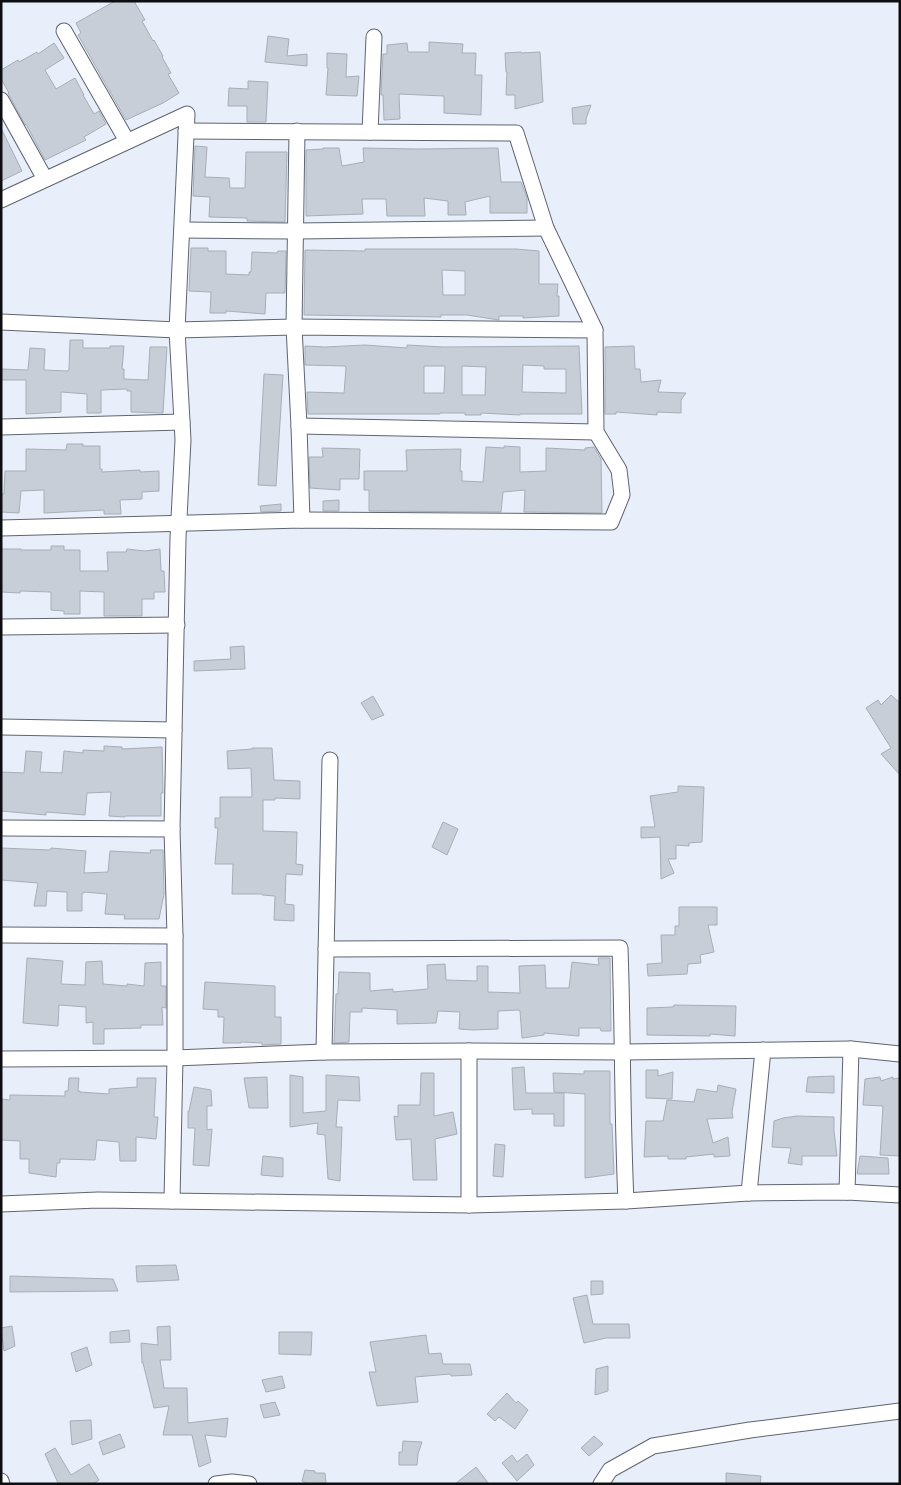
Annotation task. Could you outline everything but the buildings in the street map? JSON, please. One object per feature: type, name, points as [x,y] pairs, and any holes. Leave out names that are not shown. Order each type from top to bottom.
[{"type":"street","points":[[64,31],[127,142]]},
{"type":"street","points":[[370,132],[374,37]]},
{"type":"street","points":[[1,100],[45,179]]},
{"type":"street","points":[[1,200],[187,114],[178,330],[183,440],[176,625],[172,829],[175,936],[172,1201]]},
{"type":"street","points":[[1,528],[302,520],[610,522],[622,495],[619,470],[596,432],[595,330],[546,228],[516,133],[186,131]]},
{"type":"street","points":[[297,132],[294,327],[302,520]]},
{"type":"street","points":[[182,230],[296,231],[546,228]]},
{"type":"street","points":[[1,322],[178,330],[294,327],[595,330]]},
{"type":"street","points":[[1,427],[182,422]]},
{"type":"street","points":[[299,426],[596,432]]},
{"type":"street","points":[[1,628],[176,625]]},
{"type":"street","points":[[1,727],[174,730]]},
{"type":"street","points":[[324,1052],[330,760]]},
{"type":"street","points":[[1,828],[172,829]]},
{"type":"street","points":[[1,935],[175,936]]},
{"type":"street","points":[[326,949],[620,948],[623,1052],[622,1132],[626,1201]]},
{"type":"street","points":[[749,1193],[763,1050]]},
{"type":"street","points":[[1,1059],[175,1058],[324,1052],[469,1051],[851,1050],[900,1054]]},
{"type":"street","points":[[847,1192],[851,1050]]},
{"type":"street","points":[[469,1051],[469,1205]]},
{"type":"street","points":[[1,1204],[98,1200],[469,1205],[626,1201],[749,1193],[847,1192],[900,1195]]},
{"type":"street","points":[[601,1484],[610,1470],[653,1446],[750,1430],[900,1412]]},
{"type":"street","points":[[223,1483],[248,1484]]}]
